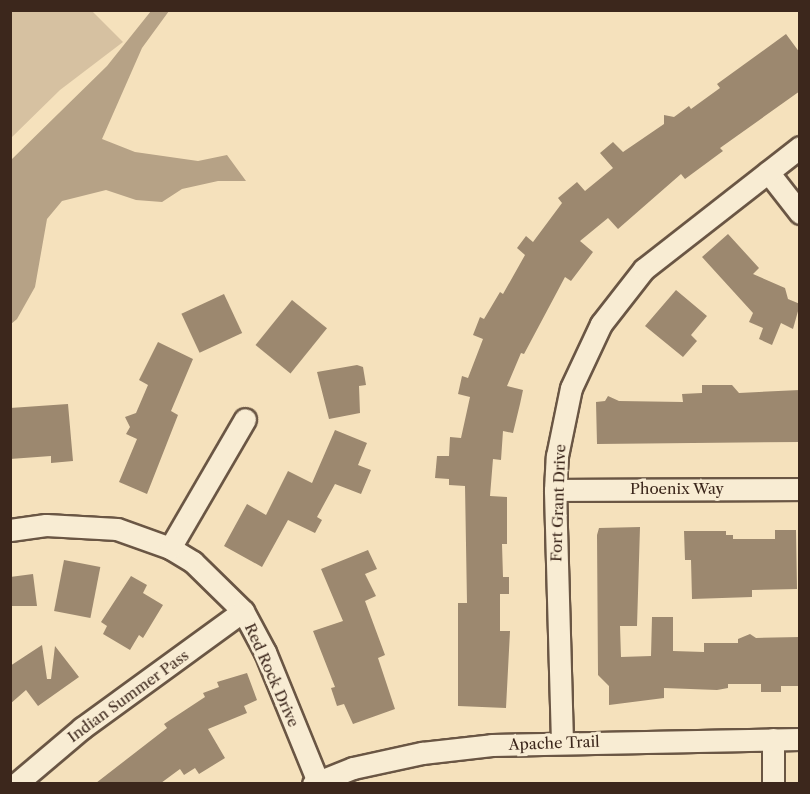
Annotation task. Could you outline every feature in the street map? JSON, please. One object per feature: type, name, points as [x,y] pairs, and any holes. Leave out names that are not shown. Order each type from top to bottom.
[{"type":"street","name":"Fort Grant Drive","points":[[562,742],[555,490],[556,456],[571,388],[601,324],[644,269],[800,147]]},
{"type":"street","points":[[768,172],[800,213]]},
{"type":"street","points":[[170,548],[245,419]]},
{"type":"street","name":"Phoenix Way","points":[[555,490],[800,489]]},
{"type":"street","name":"Red Rock Drive","points":[[10,530],[82,524],[132,532],[170,548],[212,578],[243,611],[265,652],[315,782]]},
{"type":"street","name":"Indian Summer Pass","points":[[16,783],[82,728],[243,611]]},
{"type":"street","points":[[773,739],[773,783]]},
{"type":"street","name":"Apache Trail","points":[[315,782],[353,768],[422,753],[562,742],[800,739]]},
{"type":"shaded area","points":[[11,10],[92,11],[123,42],[60,90],[11,138]]},
{"type":"shaded area","points":[[151,11],[169,11],[142,48],[102,139],[135,152],[198,161],[227,155],[246,181],[218,181],[182,189],[162,202],[136,200],[106,190],[62,201],[47,219],[35,287],[17,319],[11,324],[11,160],[107,66]]},
{"type":"building","points":[[786,34],[800,53],[800,91],[720,148],[723,151],[685,179],[681,174],[618,229],[608,218],[580,241],[593,252],[571,281],[565,277],[524,354],[521,353],[507,386],[523,390],[520,404],[513,433],[503,431],[501,460],[493,459],[490,496],[507,497],[507,544],[502,544],[503,577],[509,577],[509,594],[500,594],[500,631],[510,631],[506,708],[458,706],[458,603],[467,603],[465,486],[449,485],[449,479],[435,478],[437,456],[449,456],[450,437],[461,438],[470,397],[458,394],[462,376],[468,378],[483,339],[473,335],[480,317],[484,319],[500,292],[503,294],[525,255],[517,248],[526,236],[533,242],[562,203],[558,198],[577,182],[585,191],[613,168],[600,153],[613,142],[623,152],[664,124],[664,115],[674,117],[689,106],[691,109],[720,88],[717,84]]},
{"type":"building","points":[[728,234],[759,268],[753,274],[785,288],[788,299],[800,304],[793,329],[781,323],[772,345],[759,339],[763,328],[749,322],[753,313],[702,257]]},
{"type":"building","points":[[676,290],[707,316],[691,335],[697,341],[683,357],[645,326]]},
{"type":"building","points":[[224,294],[242,333],[200,353],[181,314]]},
{"type":"building","points":[[292,300],[327,328],[290,373],[255,345]]},
{"type":"building","points":[[158,342],[193,359],[171,411],[178,415],[147,494],[119,482],[137,439],[126,434],[130,427],[125,417],[136,413],[148,385],[139,380]]},
{"type":"building","points":[[357,365],[363,367],[366,385],[359,386],[360,413],[329,419],[317,372]]},
{"type":"building","points":[[702,385],[732,385],[739,393],[800,390],[800,442],[597,444],[596,402],[605,401],[608,396],[619,401],[683,402],[682,394],[702,393]]},
{"type":"building","points":[[68,404],[73,461],[51,463],[51,456],[10,459],[10,408]]},
{"type":"building","points":[[335,430],[367,443],[358,465],[371,470],[361,494],[335,484],[317,517],[322,520],[315,533],[288,520],[262,567],[224,546],[247,504],[266,515],[288,471],[312,483]]},
{"type":"building","points":[[640,527],[637,626],[620,626],[621,657],[651,656],[652,617],[673,617],[673,651],[704,652],[704,643],[738,643],[738,639],[750,634],[756,638],[800,637],[800,686],[781,686],[781,692],[761,692],[761,684],[728,684],[728,688],[717,690],[664,688],[664,698],[609,705],[609,686],[598,675],[597,535],[599,528]]},
{"type":"building","points":[[775,530],[796,530],[797,589],[752,590],[752,597],[692,599],[691,560],[685,560],[684,531],[726,531],[726,535],[733,535],[733,539],[775,539]]},
{"type":"building","points":[[368,550],[377,569],[365,574],[376,596],[365,601],[385,655],[378,658],[395,709],[353,724],[344,704],[337,706],[331,688],[335,687],[313,631],[343,621],[321,569]]},
{"type":"building","points":[[64,560],[100,567],[90,618],[54,611]]},
{"type":"building","points":[[33,574],[37,606],[10,606],[10,577]]},
{"type":"building","points":[[131,576],[147,585],[143,593],[163,605],[143,638],[139,635],[130,650],[103,634],[107,626],[101,622]]},
{"type":"building","points":[[42,645],[47,679],[51,679],[55,646],[79,677],[38,706],[26,690],[10,704],[10,666]]},
{"type":"building","points":[[247,673],[257,700],[244,706],[247,713],[208,729],[225,758],[199,774],[195,768],[184,775],[180,769],[161,783],[96,783],[167,728],[164,724],[205,697],[203,693],[219,687],[217,682]]}]
